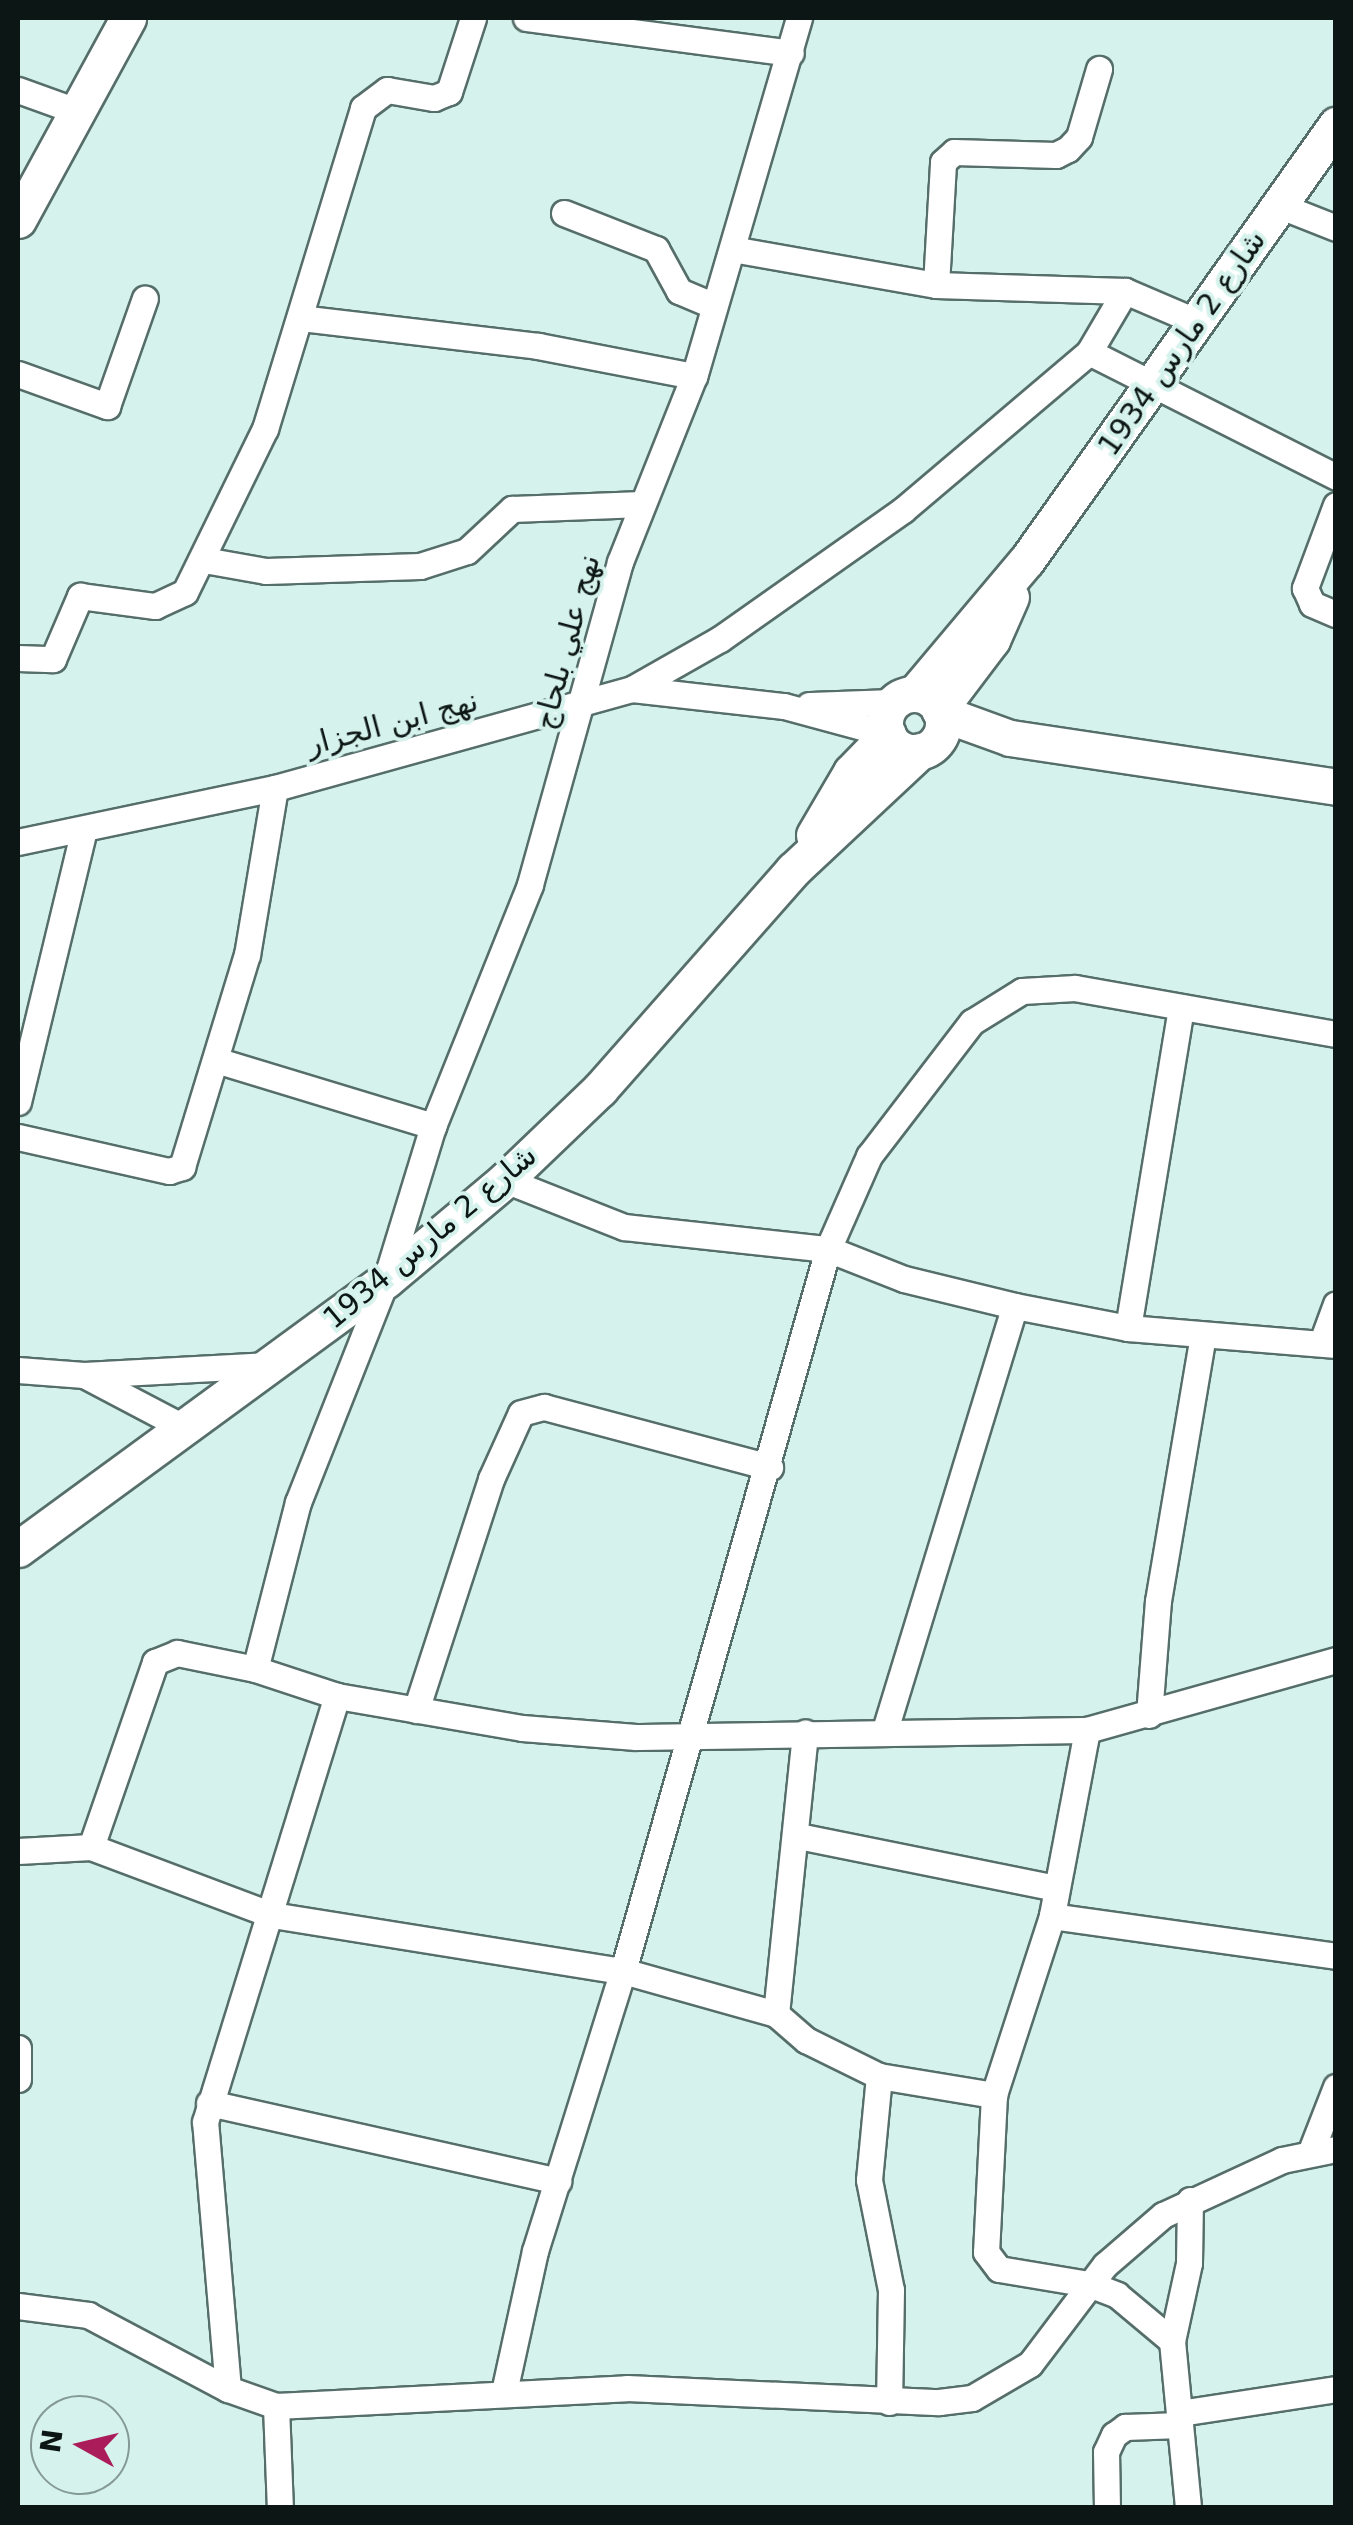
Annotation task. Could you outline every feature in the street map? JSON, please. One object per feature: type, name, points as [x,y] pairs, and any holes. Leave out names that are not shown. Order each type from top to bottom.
[{"type":"street","points":[[18,220],[128,18]]},
{"type":"street","points":[[18,658],[53,659],[80,596],[171,602],[185,592],[265,429],[363,108],[388,90],[434,98],[450,92],[473,18]]},
{"type":"street","points":[[526,18],[791,54]]},
{"type":"street","name":"نهج علي بلحاج","points":[[255,1668],[298,1502],[386,1280],[433,1126],[530,885],[642,504],[694,376],[799,18]]},
{"type":"street","points":[[936,285],[944,162],[954,152],[1056,155],[1068,149],[1078,137],[1098,69]]},
{"type":"street","points":[[18,90],[76,110]]},
{"type":"street","name":"شارع 2 مارس 1934","points":[[18,1549],[386,1280],[505,1180],[600,1089],[793,870],[852,772],[918,721],[1027,560],[1200,323],[1336,125]]},
{"type":"street","points":[[1278,205],[1336,228]]},
{"type":"street","points":[[564,213],[656,248],[679,291],[714,306]]},
{"type":"street","points":[[732,249],[936,285],[1126,291],[1200,323]]},
{"type":"street","points":[[632,688],[720,639],[903,510],[1089,352],[1126,291]]},
{"type":"street","points":[[18,374],[107,406],[118,390],[145,298]]},
{"type":"street","points":[[301,318],[538,346],[694,376]]},
{"type":"street","points":[[1089,352],[1336,477]]},
{"type":"street","points":[[204,560],[266,571],[420,566],[468,551],[512,510],[642,504]]},
{"type":"street","points":[[1336,505],[1305,588],[1312,604],[1336,614]]},
{"type":"street","name":"نهج ابن الجزار","points":[[18,842],[275,788],[584,706],[632,688],[918,721]]},
{"type":"street","points":[[918,721],[1336,787]]},
{"type":"street","points":[[18,1137],[177,1170],[187,1159],[219,1061],[258,902],[275,788]]},
{"type":"street","points":[[18,1102],[84,830]]},
{"type":"street","points":[[504,2392],[558,2181],[770,1468],[828,1249],[896,1113],[972,1022],[999,1001],[1047,986],[1336,1034]]},
{"type":"street","points":[[1128,1328],[1181,1007]]},
{"type":"street","points":[[219,1061],[433,1126]]},
{"type":"street","points":[[505,1180],[624,1227],[828,1249],[904,1279],[1128,1328],[1329,1344],[1336,1304]]},
{"type":"street","points":[[886,1730],[1014,1306]]},
{"type":"street","points":[[1149,1715],[1158,1600],[1203,1335]]},
{"type":"street","points":[[18,1370],[84,1375],[270,1365]]},
{"type":"street","points":[[84,1375],[183,1428]]},
{"type":"street","points":[[416,1710],[491,1479],[520,1413],[544,1407],[770,1468]]},
{"type":"street","points":[[91,1847],[155,1662],[177,1653],[255,1668],[337,1696],[585,1736],[1087,1730],[1336,1660]]},
{"type":"street","points":[[228,2389],[204,2144],[208,2103],[272,1915],[337,1696]]},
{"type":"street","points":[[1087,1730],[1052,1916],[994,2095],[985,2236],[991,2263],[1010,2272],[1089,2284],[1141,2311],[1172,2341]]},
{"type":"street","points":[[776,2014],[798,1836],[805,1732]]},
{"type":"street","points":[[798,1836],[1055,1888]]},
{"type":"street","points":[[18,1850],[91,1847],[272,1915],[623,1971],[776,2014],[818,2048],[879,2076],[994,2095]]},
{"type":"street","points":[[1052,1916],[1336,1956]]},
{"type":"street","points":[[18,2048],[18,2079]]},
{"type":"street","points":[[879,2076],[869,2180],[892,2303],[889,2402]]},
{"type":"street","points":[[18,2306],[54,2306],[88,2315],[228,2389],[276,2406],[628,2388],[889,2402],[972,2398],[1004,2384],[1046,2348],[1089,2284],[1125,2245],[1190,2200],[1323,2150],[1336,2088]]},
{"type":"street","points":[[208,2103],[558,2181]]},
{"type":"street","points":[[1188,2508],[1172,2341],[1189,2263],[1190,2200]]},
{"type":"street","points":[[1107,2508],[1106,2452],[1114,2434],[1125,2428],[1336,2388]]},
{"type":"street","points":[[276,2406],[280,2508]]}]
